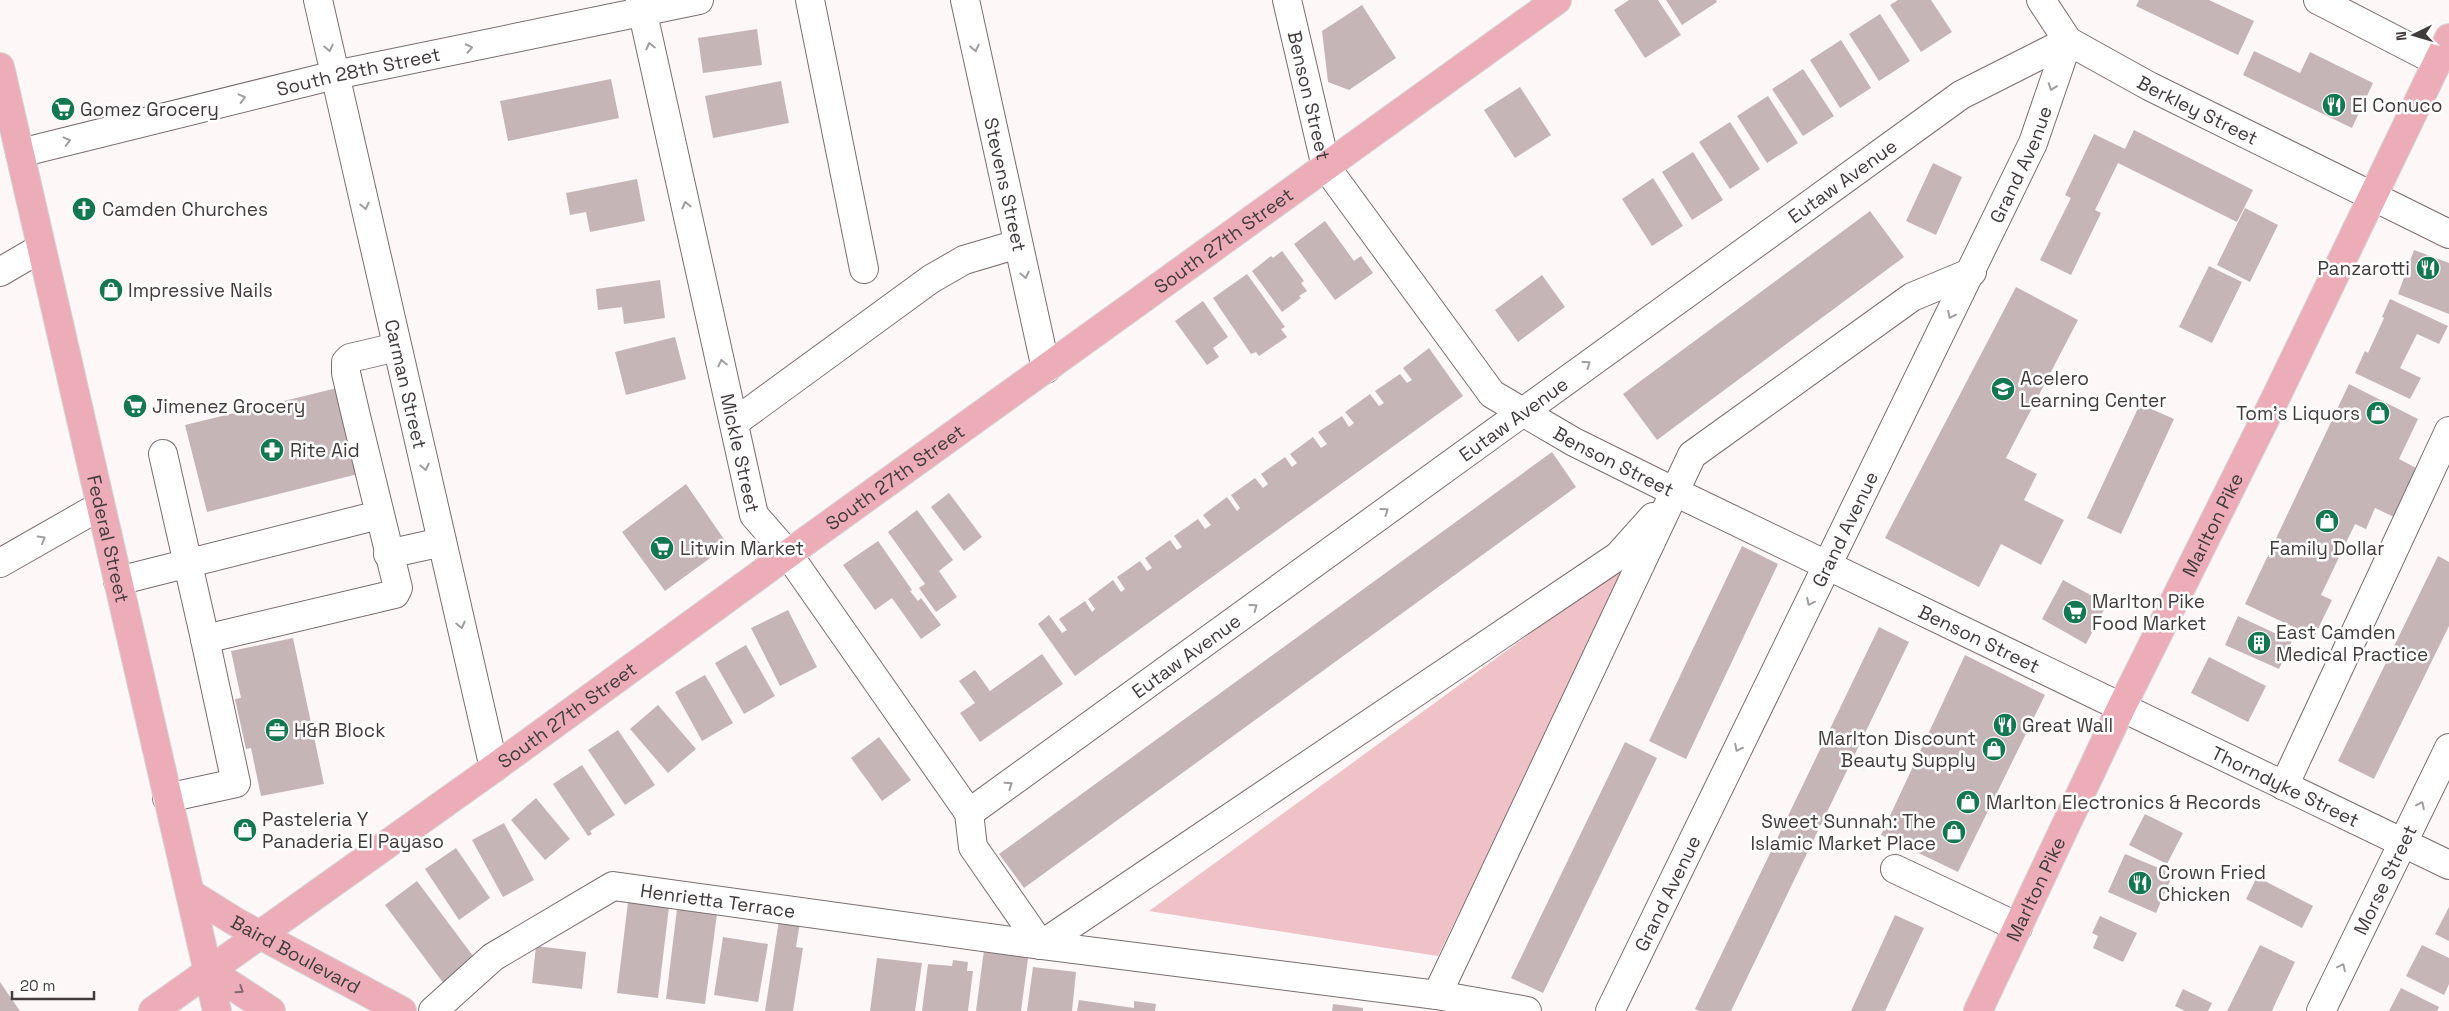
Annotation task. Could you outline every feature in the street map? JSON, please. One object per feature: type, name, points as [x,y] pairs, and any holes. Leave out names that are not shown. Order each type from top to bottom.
[{"type":"main road","name":"South 27th Street","points":[[153,1011],[494,768],[1557,0]]},
{"type":"main road","name":"Marlton Pike","points":[[1978,1011],[2122,706],[2276,397],[2443,50]]},
{"type":"main road","name":"Federal Street","points":[[2,83],[20,153],[217,1011]]},
{"type":"main road","name":"Baird Boulevard","points":[[191,894],[259,934],[402,1011]]},
{"type":"main road","points":[[208,970],[271,1011]]},
{"type":"street","name":"Carman Street","points":[[318,0],[494,768]]},
{"type":"street","name":"South 28th Street","points":[[20,153],[335,75],[641,6],[699,0]]},
{"type":"street","points":[[810,0],[864,269]]},
{"type":"street","name":"Stevens Street","points":[[964,0],[1046,369]]},
{"type":"street","name":"Benson Street","points":[[1287,0],[1326,167],[1492,394],[1574,442],[2122,706]]},
{"type":"street","name":"Berkley Street","points":[[2041,0],[2068,41],[2150,86],[2449,234]]},
{"type":"street","points":[[2318,0],[2443,50]]},
{"type":"street","name":"Mickle Street","points":[[641,6],[735,422],[754,515],[788,554],[969,813],[973,847],[1041,945]]},
{"type":"street","name":"Grand Avenue","points":[[1610,1011],[1972,272],[2033,143],[2068,41]]},
{"type":"street","name":"Eutaw Avenue","points":[[969,813],[1961,95],[2068,41]]},
{"type":"street","points":[[735,422],[931,279],[964,260],[1018,244]]},
{"type":"street","points":[[0,272],[41,248]]},
{"type":"street","points":[[1437,995],[1692,455],[1912,297],[1972,272]]},
{"type":"street","points":[[204,639],[395,594],[398,588],[388,554],[346,373],[346,362],[350,358],[397,347]]},
{"type":"street","points":[[2284,786],[2449,431]]},
{"type":"street","points":[[163,454],[236,783],[167,798]]},
{"type":"street","points":[[1041,945],[1618,556],[1675,492]]},
{"type":"street","points":[[0,563],[100,506]]},
{"type":"street","points":[[118,581],[380,515]]},
{"type":"street","points":[[388,554],[442,542]]},
{"type":"street","name":"Thorndyke Street","points":[[2122,706],[2449,865]]},
{"type":"street","name":"Morse Street","points":[[2321,1011],[2449,748]]},
{"type":"street","points":[[1895,869],[2018,927]]},
{"type":"street","name":"Henrietta Terrace","points":[[433,1011],[493,957],[613,886],[1041,945],[1437,995],[1527,1011]]},
{"type":"shaded area","points":[[1631,560],[1438,956],[1149,911]]},
{"type":"building","points":[[1629,0],[1658,0],[1681,35],[1645,58],[1614,10]]},
{"type":"building","points":[[1666,0],[1716,0],[1717,2],[1682,25]]},
{"type":"building","points":[[1898,0],[1931,0],[1952,32],[1921,52],[1890,5]]},
{"type":"building","points":[[2139,0],[2209,0],[2254,21],[2238,55],[2136,6]]},
{"type":"building","points":[[1362,5],[1396,58],[1349,90],[1328,82],[1322,31]]},
{"type":"building","points":[[1880,14],[1910,61],[1879,81],[1849,34]]},
{"type":"building","points":[[757,29],[762,65],[703,73],[698,38]]},
{"type":"building","points":[[1841,40],[1871,88],[1840,108],[1810,60]]},
{"type":"building","name":"El Conuco","points":[[2254,51],[2300,73],[2310,52],[2373,83],[2352,128],[2243,75]]},
{"type":"building","points":[[1803,69],[1834,116],[1803,136],[1772,89]]},
{"type":"building","points":[[611,79],[619,118],[508,141],[500,101]]},
{"type":"building","points":[[781,81],[789,123],[713,138],[705,96]]},
{"type":"building","points":[[1520,87],[1551,135],[1515,158],[1484,110]]},
{"type":"building","points":[[1768,96],[1798,143],[1767,163],[1737,116]]},
{"type":"building","points":[[1730,122],[1760,169],[1730,189],[1699,142]]},
{"type":"building","points":[[2134,130],[2253,190],[2237,222],[2118,163],[2095,210],[2101,213],[2071,275],[2040,260],[2071,198],[2065,195],[2094,134],[2125,149]]},
{"type":"building","points":[[1693,152],[1723,200],[1692,220],[1662,172]]},
{"type":"building","points":[[1933,163],[1962,177],[1936,235],[1906,221]]},
{"type":"building","points":[[1653,178],[1683,226],[1652,246],[1622,199]]},
{"type":"building","points":[[637,179],[645,221],[590,232],[586,212],[570,215],[566,193]]},
{"type":"building","points":[[2245,208],[2278,225],[2250,282],[2217,265]]},
{"type":"building","points":[[1870,211],[1904,257],[1657,440],[1623,394]]},
{"type":"building","points":[[1325,221],[1354,261],[1361,256],[1373,273],[1335,300],[1294,244]]},
{"type":"building","points":[[2414,250],[2449,263],[2449,314],[2398,294]]},
{"type":"building","points":[[1282,251],[1304,281],[1301,283],[1307,291],[1299,296],[1301,298],[1282,312],[1252,271],[1271,256],[1273,258]]},
{"type":"building","points":[[2209,266],[2242,282],[2212,343],[2179,327]]},
{"type":"building","points":[[1247,274],[1285,327],[1281,329],[1287,337],[1259,356],[1256,352],[1251,354],[1213,298]]},
{"type":"building","points":[[1542,275],[1565,307],[1518,342],[1495,310]]},
{"type":"building","points":[[660,280],[665,318],[624,324],[622,307],[598,310],[596,289]]},
{"type":"building","name":"Acelero Learning Center","points":[[2016,287],[2078,320],[2006,458],[2037,474],[2024,500],[2064,520],[2041,565],[2001,544],[1979,587],[1885,538]]},
{"type":"building","points":[[2390,299],[2448,326],[2439,344],[2417,334],[2400,368],[2421,378],[2410,399],[2355,373],[2365,351],[2368,353],[2384,318],[2382,317]]},
{"type":"building","points":[[1203,301],[1228,337],[1213,348],[1219,357],[1207,365],[1175,321]]},
{"type":"building","points":[[675,337],[686,379],[626,395],[615,352]]},
{"type":"building","points":[[1429,348],[1463,396],[1075,676],[1038,624],[1049,615],[1062,633],[1067,630],[1059,619],[1085,601],[1092,612],[1095,609],[1088,599],[1113,580],[1121,592],[1125,589],[1117,577],[1140,561],[1147,571],[1152,568],[1145,558],[1170,540],[1177,550],[1182,547],[1174,536],[1198,519],[1205,529],[1211,525],[1203,515],[1227,497],[1237,511],[1240,508],[1231,495],[1255,478],[1263,488],[1268,484],[1261,474],[1285,457],[1292,467],[1297,463],[1290,454],[1313,437],[1321,448],[1327,444],[1318,432],[1342,416],[1349,427],[1354,423],[1345,412],[1370,394],[1379,406],[1384,403],[1375,391],[1400,374],[1407,383],[1412,380],[1403,368]]},
{"type":"building","name":"Family Dollar","points":[[2349,384],[2418,419],[2399,459],[2420,470],[2396,518],[2375,508],[2366,529],[2355,524],[2321,595],[2332,600],[2314,637],[2245,604]]},
{"type":"building","name":"Rite Aid","points":[[337,388],[358,474],[207,512],[185,425]]},
{"type":"building","points":[[2140,404],[2174,419],[2121,534],[2087,518]]},
{"type":"building","points":[[1552,452],[1576,487],[1024,888],[999,854]]},
{"type":"building","points":[[686,484],[728,545],[665,591],[622,532]]},
{"type":"building","points":[[949,493],[982,537],[964,551],[931,507]]},
{"type":"building","points":[[917,510],[953,560],[939,571],[957,597],[936,612],[919,588],[925,584],[888,532]]},
{"type":"building","points":[[878,541],[912,590],[910,591],[918,601],[921,598],[941,625],[921,639],[892,598],[875,610],[843,565]]},
{"type":"building","points":[[1742,546],[1778,564],[1686,759],[1649,741]]},
{"type":"building","points":[[2438,556],[2449,562],[2449,626],[2374,779],[2338,761]]},
{"type":"building","name":"Marlton Pike Food Market","points":[[2063,580],[2107,604],[2086,644],[2042,619]]},
{"type":"building","points":[[788,610],[817,667],[780,686],[751,628]]},
{"type":"building","name":"East Camden Medical Practice","points":[[2238,616],[2292,641],[2279,669],[2225,645]]},
{"type":"building","points":[[1879,627],[1909,642],[1731,1011],[1699,1011],[1695,1009]]},
{"type":"building","name":"H&R Block","points":[[293,638],[324,784],[261,796],[251,748],[246,749],[235,699],[241,698],[231,651]]},
{"type":"building","points":[[746,645],[775,696],[744,714],[715,663]]},
{"type":"building","points":[[1042,654],[1063,684],[980,742],[960,713],[975,703],[959,681],[975,670],[990,691]]},
{"type":"building","points":[[1965,655],[2045,695],[1958,872],[1881,835]]},
{"type":"building","points":[[2209,657],[2266,686],[2248,722],[2191,693]]},
{"type":"building","points":[[705,675],[733,723],[702,741],[675,692]]},
{"type":"building","points":[[658,705],[696,749],[668,773],[630,729]]},
{"type":"building","points":[[618,730],[655,785],[625,805],[588,750]]},
{"type":"building","points":[[879,737],[911,780],[882,801],[851,758]]},
{"type":"building","points":[[1625,742],[1657,758],[1543,993],[1511,978]]},
{"type":"building","points":[[582,765],[615,815],[590,831],[592,834],[588,836],[553,784]]},
{"type":"building","points":[[536,798],[570,839],[545,860],[511,820]]},
{"type":"building","points":[[2145,814],[2183,833],[2167,864],[2129,845]]},
{"type":"building","points":[[504,823],[534,880],[503,897],[472,840]]},
{"type":"building","points":[[456,848],[490,898],[459,920],[425,869]]},
{"type":"building","name":"Crown Fried Chicken","points":[[2125,854],[2173,874],[2156,913],[2108,892]]},
{"type":"building","points":[[2257,877],[2313,906],[2302,928],[2246,899]]},
{"type":"building","points":[[417,881],[476,960],[444,984],[385,905]]},
{"type":"building","points":[[628,902],[669,907],[658,998],[617,993]]},
{"type":"building","points":[[2449,907],[2449,941],[2435,934]]},
{"type":"building","points":[[677,909],[717,914],[705,1004],[666,999]]},
{"type":"building","points":[[1895,915],[1924,928],[1885,1011],[1851,1011]]},
{"type":"building","points":[[2100,916],[2137,933],[2123,962],[2093,948],[2098,936],[2092,933]]},
{"type":"building","points":[[779,920],[800,923],[796,947],[803,948],[793,1011],[765,1011]]},
{"type":"building","points":[[723,937],[768,944],[758,1002],[714,995]]},
{"type":"building","points":[[985,942],[1029,951],[1021,1011],[976,1011]]},
{"type":"building","points":[[2260,945],[2295,962],[2272,1011],[2227,1011]]},
{"type":"building","points":[[2422,945],[2449,958],[2449,984],[2444,995],[2406,976]]},
{"type":"building","points":[[536,946],[586,952],[582,989],[532,983]]},
{"type":"building","points":[[877,958],[922,963],[915,1011],[870,1011]]},
{"type":"building","points":[[953,960],[968,962],[967,971],[973,971],[968,1011],[922,1011],[928,964],[952,966]]},
{"type":"building","points":[[1033,967],[1076,972],[1072,1011],[1027,1011]]},
{"type":"building","points":[[0,982],[20,1011],[0,1011]]},
{"type":"building","points":[[2401,988],[2439,1007],[2437,1011],[2389,1011]]},
{"type":"building","points":[[2183,989],[2212,1003],[2208,1011],[2185,1011],[2175,1006]]},
{"type":"building","points":[[1079,1000],[1134,1008],[1134,1001],[1156,1004],[1155,1011],[1077,1011]]},
{"type":"building","points":[[1333,1004],[1363,1008],[1363,1011],[1332,1011]]},
{"type":"place","name":"El Conuco","points":[[2334,105]]},
{"type":"place","name":"Gomez Grocery","points":[[63,109]]},
{"type":"place","name":"Camden Churches","points":[[84,209]]},
{"type":"place","name":"Panzarotti","points":[[2428,268]]},
{"type":"place","name":"Impressive Nails","points":[[111,290]]},
{"type":"place","name":"Acelero Learning Center","points":[[2003,389]]},
{"type":"place","name":"Jimenez Grocery","points":[[135,406]]},
{"type":"place","name":"Tom's Liquors","points":[[2378,413]]},
{"type":"place","name":"Rite Aid","points":[[272,450]]},
{"type":"place","name":"Family Dollar","points":[[2327,521]]},
{"type":"place","name":"Litwin Market","points":[[662,548]]},
{"type":"place","name":"Marlton Pike Food Market","points":[[2075,612]]},
{"type":"place","name":"East Camden Medical Practice","points":[[2259,643]]},
{"type":"place","name":"Great Wall","points":[[2005,725]]},
{"type":"place","name":"H&R Block","points":[[277,730]]},
{"type":"place","name":"Marlton Discount Beauty Supply","points":[[1994,749]]},
{"type":"place","name":"Marlton Electronics & Records","points":[[1968,802]]},
{"type":"place","name":"Pasteleria Y Panaderia El Payaso","points":[[245,830]]},
{"type":"place","name":"Sweet Sunnah: The Islamic Market Place","points":[[1954,832]]},
{"type":"place","name":"Crown Fried Chicken","points":[[2140,883]]}]
